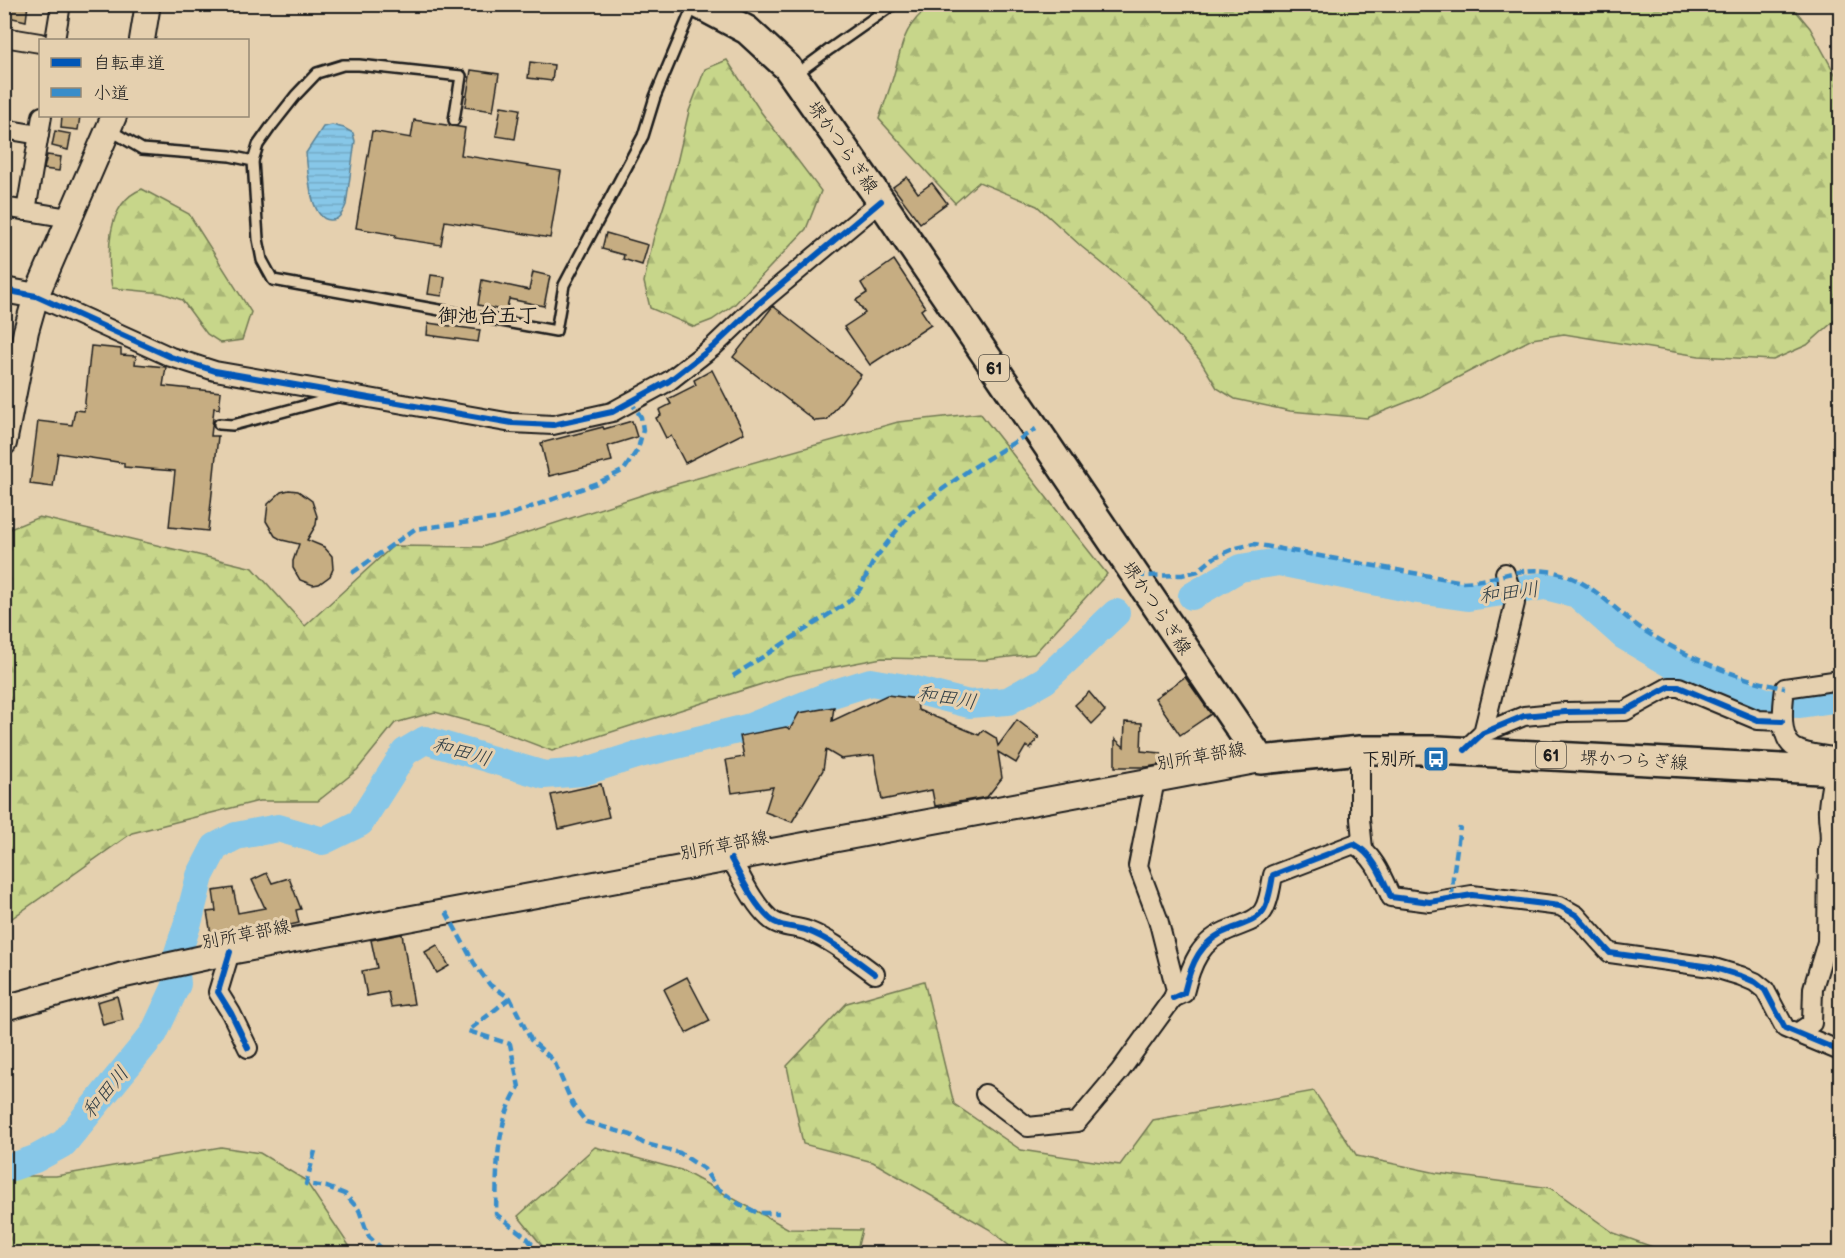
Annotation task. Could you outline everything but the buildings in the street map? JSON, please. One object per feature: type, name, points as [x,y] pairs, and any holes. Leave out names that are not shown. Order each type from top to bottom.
[{"type":"main road","points":[[142,39],[148,4]]},
{"type":"main road","name":"堺かつらぎ線","points":[[696,4],[747,30],[787,67],[1261,760],[1474,742],[1837,771]]},
{"type":"main road","points":[[4,443],[26,331],[36,296],[111,122]]},
{"type":"main road","points":[[4,290],[36,296]]},
{"type":"main road","name":"別所草部線","points":[[4,1008],[120,976],[230,952],[1261,760]]},
{"type":"street","points":[[55,39],[62,4]]},
{"type":"street","points":[[4,37],[39,43]]},
{"type":"street","points":[[26,211],[42,117]]},
{"type":"street","points":[[4,129],[39,135]]},
{"type":"street","points":[[36,296],[171,357],[215,371],[512,423],[553,425],[612,412],[669,381],[714,346],[758,304],[880,201]]},
{"type":"street","points":[[4,207],[69,218]]},
{"type":"street","points":[[1474,742],[1515,603],[1504,573]]},
{"type":"street","points":[[1797,1033],[1812,1023],[1813,988],[1827,942],[1828,851],[1836,846],[1828,810],[1837,771],[1833,757],[1796,749],[1788,742],[1782,722],[1785,688],[1840,680]]},
{"type":"street","points":[[1474,742],[1524,716],[1565,712],[1625,711],[1669,687],[1679,687],[1758,720],[1782,722]]},
{"type":"street","points":[[1360,750],[1360,819],[1363,849]]},
{"type":"street","points":[[985,1094],[1028,1127],[1077,1122],[1120,1071],[1173,998],[1176,990],[1158,919],[1138,866],[1155,780]]},
{"type":"street","points":[[1173,998],[1184,993],[1190,967],[1201,950],[1227,930],[1248,923],[1263,912],[1273,875],[1354,844],[1363,849],[1376,865],[1391,897],[1430,902],[1472,896],[1560,906],[1576,915],[1610,953],[1711,967],[1755,982],[1765,990],[1785,1028],[1840,1051]]},
{"type":"street","points":[[731,859],[756,903],[769,918],[777,924],[807,931],[824,939],[875,974]]},
{"type":"street","points":[[230,952],[218,992],[248,1048]]},
{"type":"lane","points":[[454,120],[461,76],[359,64],[343,65],[318,73],[296,95],[258,145],[253,161],[258,239],[262,260],[273,280],[556,331],[564,285],[643,136],[655,98],[696,4]]},
{"type":"lane","points":[[794,77],[894,4]]},
{"type":"lane","points":[[111,122],[142,149],[230,156],[253,161]]},
{"type":"lane","points":[[219,424],[234,425],[345,394]]},
{"type":"green space","points":[[931,5],[1791,5],[1810,28],[1840,83],[1840,312],[1834,321],[1807,345],[1773,360],[1699,356],[1564,334],[1532,339],[1422,396],[1367,418],[1290,411],[1235,399],[1217,388],[1200,360],[1146,299],[1082,247],[1037,206],[979,182],[955,203],[879,119],[905,36],[909,28]]},
{"type":"green space","points":[[727,60],[761,112],[821,191],[806,229],[734,305],[712,320],[694,327],[650,308],[644,282],[653,240],[676,167],[689,111],[705,69]]},
{"type":"green space","points":[[142,189],[189,214],[251,312],[242,340],[221,343],[207,334],[182,300],[162,293],[112,288],[109,261],[111,232],[115,218],[121,206],[130,196]]},
{"type":"green space","points":[[980,413],[1107,574],[1034,654],[985,660],[882,658],[787,676],[552,751],[489,727],[435,712],[395,723],[357,770],[318,801],[259,801],[132,833],[5,923],[4,598],[10,529],[39,517],[253,568],[305,626],[393,546],[482,547],[673,485],[898,422]]},
{"type":"green space","points":[[924,981],[954,1104],[1021,1150],[1120,1165],[1153,1120],[1314,1091],[1357,1156],[1437,1173],[1551,1188],[1614,1233],[1658,1249],[1689,1253],[1018,1253],[989,1229],[873,1162],[803,1144],[787,1066],[847,1003]]},
{"type":"green space","points":[[221,1147],[260,1153],[305,1180],[354,1253],[5,1253],[5,1176],[56,1176]]},
{"type":"green space","points":[[595,1147],[681,1170],[789,1229],[862,1230],[856,1253],[548,1253],[518,1216]]},
{"type":"water","points":[[332,125],[353,133],[355,141],[346,205],[338,218],[330,220],[323,217],[314,203],[306,153],[323,127]]},
{"type":"waterway","name":"和田川","points":[[1192,596],[1240,568],[1279,562],[1418,590],[1468,597],[1545,586],[1577,594],[1624,636],[1670,663],[1768,703],[1800,704],[1840,698]]},
{"type":"waterway","name":"和田川","points":[[4,1167],[12,1167],[35,1159],[64,1143],[154,1033],[177,984],[175,962],[200,876],[215,847],[236,836],[278,828],[323,841],[360,823],[405,752],[425,740],[544,775],[583,772],[640,754],[750,727],[832,694],[871,682],[911,689],[969,704],[1008,701],[1045,680],[1116,613]]},
{"type":"marked path","points":[[352,573],[415,529],[501,518],[600,482],[624,470],[638,449],[643,430],[641,417],[631,402]]},
{"type":"marked path","points":[[733,676],[848,602],[860,589],[874,560],[911,512],[969,470],[1036,429]]},
{"type":"marked path","points":[[1136,576],[1182,575],[1198,571],[1215,557],[1236,548],[1254,544],[1463,582],[1530,570],[1554,572],[1580,582],[1645,631],[1676,649],[1750,680],[1785,688]]},
{"type":"marked path","points":[[1452,898],[1460,827]]},
{"type":"marked path","points":[[446,912],[474,963],[490,985],[510,998],[531,1040],[554,1061],[573,1105],[586,1122],[631,1135],[643,1143],[680,1153],[704,1169],[716,1187],[739,1204],[758,1213],[779,1213]]},
{"type":"marked path","points":[[510,998],[468,1031],[510,1044],[519,1087],[511,1101],[501,1132],[497,1165],[496,1214],[527,1238],[540,1254]]},
{"type":"marked path","points":[[315,1151],[306,1184],[327,1187],[345,1194],[359,1210],[369,1237],[388,1254]]},
{"type":"cycle path","points":[[4,290],[36,296],[171,357],[215,371],[512,423],[553,425],[612,412],[669,381],[714,346],[758,304],[881,201]]},
{"type":"cycle path","points":[[1465,750],[1483,733],[1524,716],[1565,712],[1625,711],[1669,687],[1679,687],[1758,720],[1782,721]]},
{"type":"cycle path","points":[[1173,998],[1184,993],[1190,972],[1204,946],[1220,934],[1248,922],[1263,911],[1270,894],[1273,875],[1354,844],[1372,860],[1391,897],[1430,902],[1472,895],[1560,906],[1576,915],[1610,953],[1711,967],[1755,982],[1765,990],[1785,1028],[1840,1051]]},
{"type":"cycle path","points":[[731,859],[752,897],[773,921],[803,929],[826,939],[875,974]]},
{"type":"cycle path","points":[[230,952],[218,992],[248,1048]]},
{"type":"place","name":"下別所","points":[[1436,759]]},
{"type":"district","name":"御池台五丁","points":[[488,315]]}]
